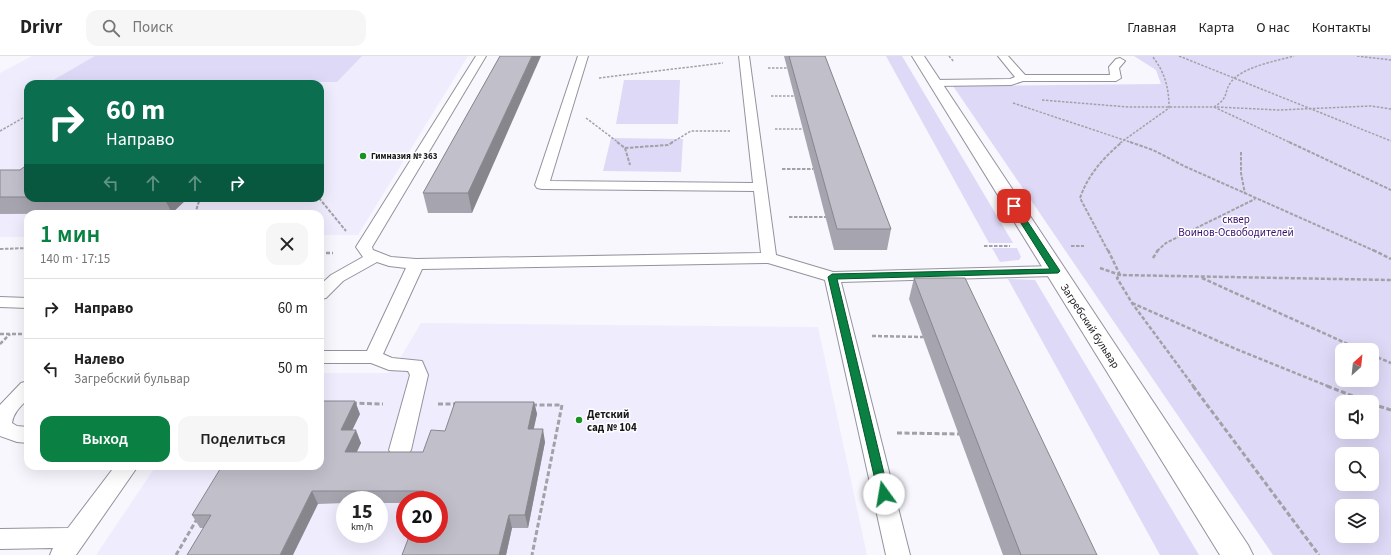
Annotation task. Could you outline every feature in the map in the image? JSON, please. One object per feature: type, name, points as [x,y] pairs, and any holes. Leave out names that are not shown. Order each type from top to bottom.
[{"type":"street","name":"Загребский бульвар","points":[[918,56],[1237,555]]},
{"type":"lane","points":[[324,290],[370,251],[481,56]]},
{"type":"lane","points":[[583,56],[542,185],[760,186]]},
{"type":"lane","points":[[1003,56],[1022,78]]},
{"type":"lane","points":[[745,58],[769,258]]},
{"type":"lane","points":[[934,82],[1010,82],[1022,78],[1116,78],[1114,67],[1120,61]]},
{"type":"lane","points":[[370,251],[389,261],[416,264],[769,258],[832,277],[1055,271]]},
{"type":"lane","points":[[373,357],[416,264]]},
{"type":"lane","points":[[832,277],[898,555]]},
{"type":"lane","points":[[0,302],[24,303]]},
{"type":"lane","points":[[324,357],[373,357],[389,364],[415,365],[419,375],[400,450]]},
{"type":"lane","points":[[24,392],[6,412],[1,420],[1,426],[6,431],[24,435]]},
{"type":"lane","points":[[0,538],[68,547],[124,470]]},
{"type":"path","points":[[949,56],[974,82],[996,96],[1153,150],[1245,194],[1344,236],[1391,259]]},
{"type":"path","points":[[1152,56],[1162,68],[1167,80],[1169,108]]},
{"type":"path","points":[[1179,56],[1391,141]]},
{"type":"path","points":[[1214,107],[1224,102],[1229,86],[1234,78],[1252,70],[1294,56]]},
{"type":"path","points":[[1357,56],[1391,60]]},
{"type":"path","points":[[575,80],[745,58]]},
{"type":"path","points":[[1040,100],[1081,105],[1169,108],[1214,107],[1299,110],[1308,108],[1371,106],[1391,109]]},
{"type":"path","points":[[1214,107],[1391,190]]},
{"type":"path","points":[[567,108],[575,110],[625,148],[632,173],[630,186]]},
{"type":"path","points":[[1169,108],[1143,124],[1124,140],[1085,181],[1081,188],[1080,198],[1100,232],[1120,275],[1117,278],[1132,303],[1318,555]]},
{"type":"path","points":[[0,131],[24,117]]},
{"type":"path","points":[[625,148],[668,145],[691,131],[754,131]]},
{"type":"path","points":[[1241,152],[1241,173],[1245,194]]},
{"type":"path","points":[[758,169],[813,169]]},
{"type":"path","points":[[1153,258],[1158,250],[1166,243],[1255,198]]},
{"type":"path","points":[[322,202],[349,235],[370,251]]},
{"type":"path","points":[[764,218],[826,217]]},
{"type":"path","points":[[984,246],[1015,246]]},
{"type":"path","points":[[0,249],[24,248]]},
{"type":"path","points":[[1100,268],[1120,275],[1391,280]]},
{"type":"path","points":[[1199,277],[1345,343]]},
{"type":"path","points":[[1132,303],[1236,349],[1351,395]]},
{"type":"path","points":[[0,334],[24,334]]},
{"type":"path","points":[[0,344],[11,334]]},
{"type":"path","points":[[847,336],[923,337]]},
{"type":"path","points":[[1379,358],[1391,363]]},
{"type":"path","points":[[351,404],[459,404]]},
{"type":"path","points":[[531,405],[562,405],[532,555]]},
{"type":"path","points":[[1379,406],[1391,410]]},
{"type":"path","points":[[869,433],[959,434]]},
{"type":"path","points":[[176,555],[201,514]]},
{"type":"shaded area","name":"Гимназия № 363","points":[[32,56],[468,56],[358,235],[324,235],[324,210],[24,210],[24,237],[0,237],[0,73]]},
{"type":"shaded area","name":"Детский сад № 104","points":[[421,323],[818,327],[867,555],[96,555],[153,470],[324,470],[324,373],[389,373],[396,365]]},
{"type":"green space","points":[[95,56],[362,56],[337,82],[324,82],[324,80],[53,80]]},
{"type":"green space","points":[[886,56],[902,56],[1013,243],[989,243]]},
{"type":"green space","name":"сквер Воинов-Освободителей","points":[[1134,56],[1391,56],[1391,555],[1273,555],[953,86],[1161,84],[1156,70]]},
{"type":"green space","points":[[624,80],[680,80],[678,124],[616,124]]},
{"type":"green space","points":[[611,138],[683,139],[681,172],[603,171]]},
{"type":"green space","points":[[992,248],[1017,248],[1021,257],[1019,260],[1000,262]]},
{"type":"green space","points":[[1008,279],[1035,280],[1199,555],[1160,555]]},
{"type":"building","points":[[500,56],[532,56],[468,193],[423,193]]},
{"type":"building","points":[[789,56],[825,56],[891,229],[837,229]]},
{"type":"building","points":[[24,167],[24,197],[0,197],[0,170],[20,170]]},
{"type":"building","points":[[914,278],[965,278],[1097,555],[1021,555]]},
{"type":"building","points":[[324,401],[355,401],[341,430],[356,430],[345,452],[423,452],[431,430],[445,431],[455,402],[534,402],[528,429],[543,429],[525,515],[509,515],[499,555],[402,555],[407,543],[448,543],[448,491],[312,491],[280,555],[187,555],[211,515],[192,515],[220,470],[324,470]]},
{"type":"place","name":"Гимназия № 363","points":[[363,156]]},
{"type":"place","name":"Детский сад № 104","points":[[579,420]]},
{"type":"route","points":[[884,494],[832,277],[998,271],[1055,271],[1014,206]]}]
